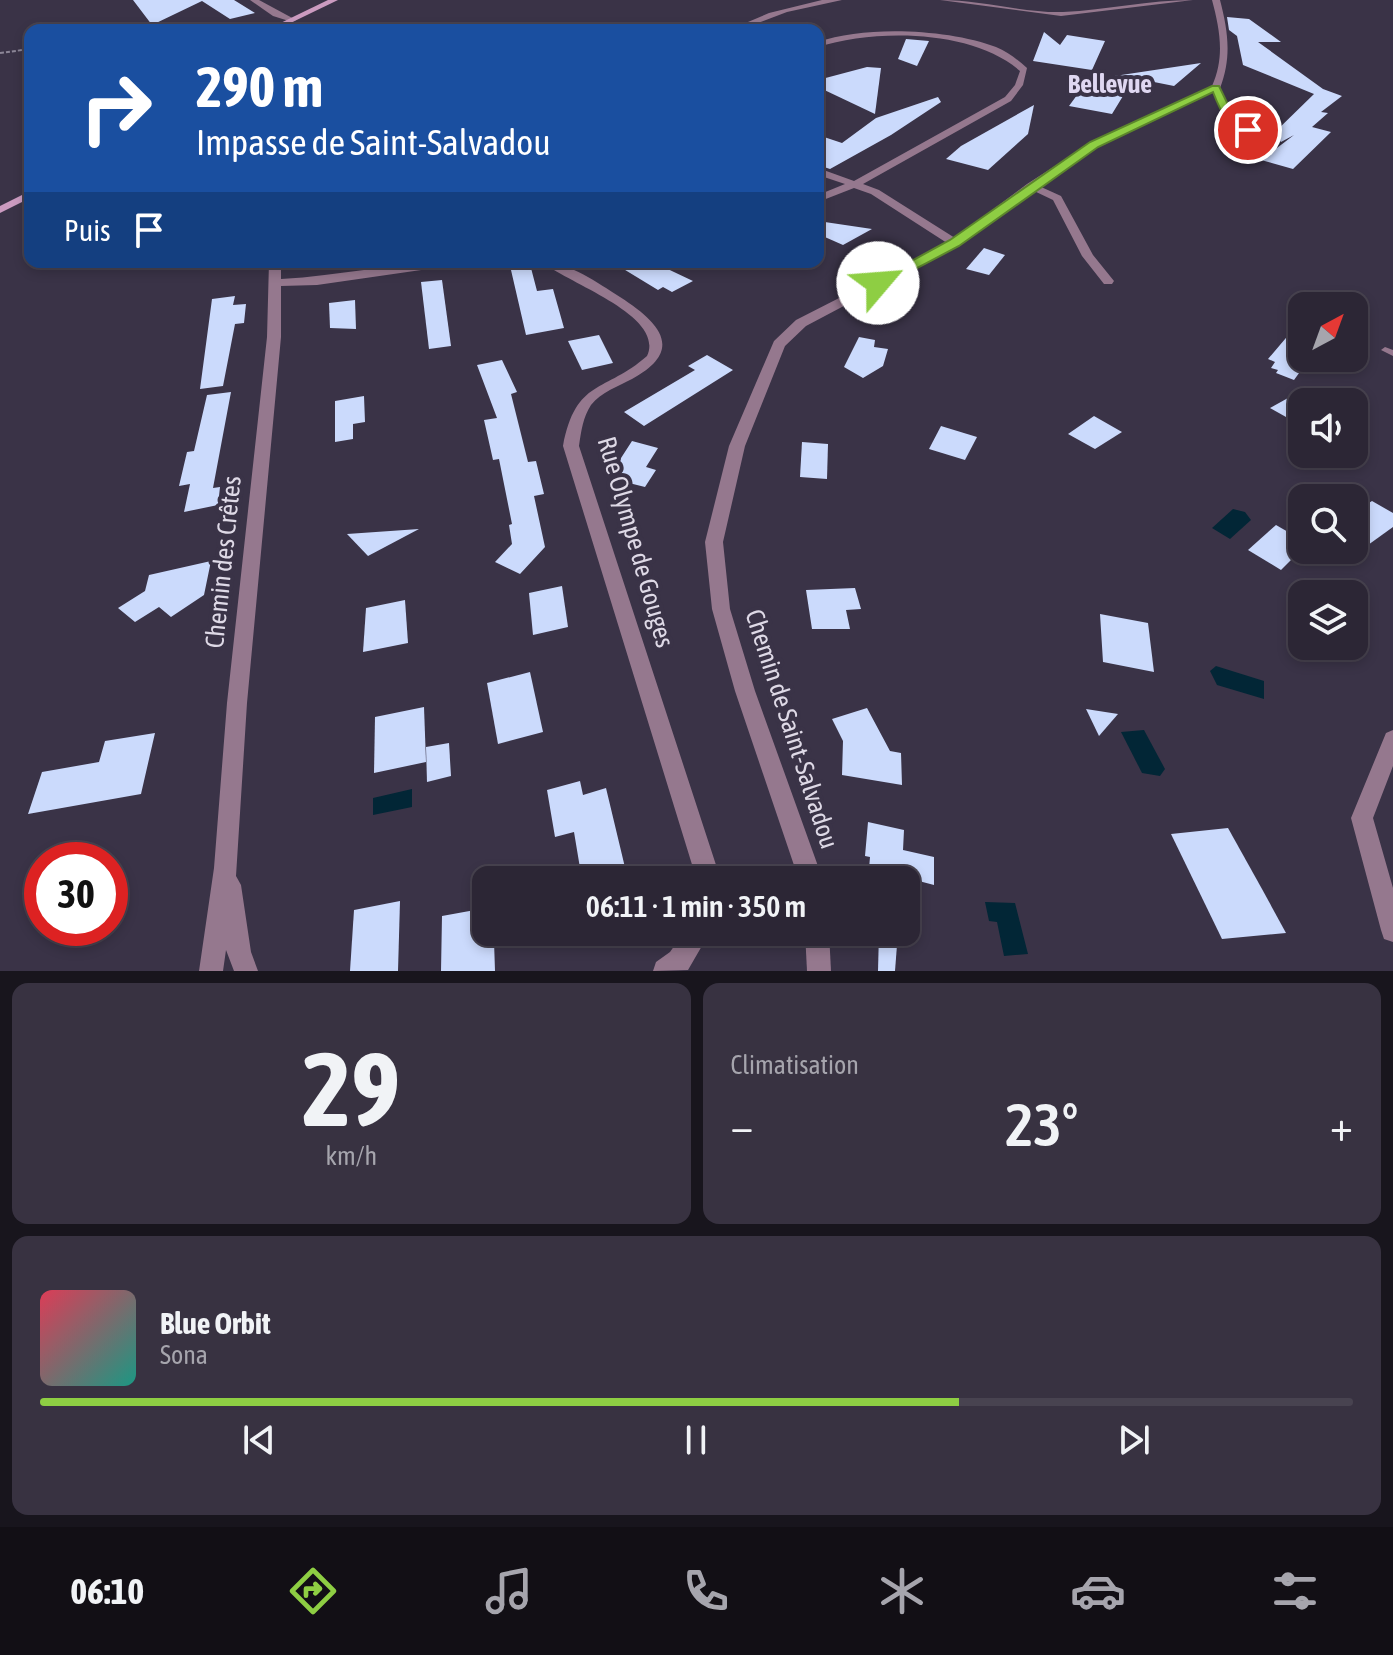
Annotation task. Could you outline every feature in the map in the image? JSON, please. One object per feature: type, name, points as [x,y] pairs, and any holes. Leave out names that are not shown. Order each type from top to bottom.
[{"type":"street","points":[[254,0],[276,14],[293,19]]},
{"type":"street","points":[[283,24],[334,0]]},
{"type":"street","points":[[747,24],[807,4],[838,0]]},
{"type":"street","points":[[944,0],[1061,14],[1189,0]]},
{"type":"street","points":[[1216,0],[1227,49],[1224,71],[1216,88],[1228,117],[1248,130]]},
{"type":"street","points":[[301,24],[309,13]]},
{"type":"street","points":[[824,42],[865,35],[931,36],[987,47],[1011,59],[1024,70],[1019,85],[1008,99],[857,183],[824,197]]},
{"type":"street","name":"Chemin de Saint-Salvadou","points":[[806,866],[745,691],[721,609],[714,542],[737,446],[779,344],[801,323],[955,243],[1031,186],[1094,145],[1216,88]]},
{"type":"street","points":[[824,173],[857,183],[955,243]]},
{"type":"street","points":[[1031,186],[1057,198],[1088,256],[1108,281]]},
{"type":"street","points":[[0,210],[24,197]]},
{"type":"street","name":"Chemin des Crêtes","points":[[211,971],[226,868],[237,703],[274,337],[274,268]]},
{"type":"street","points":[[273,283],[317,281],[407,268]]},
{"type":"street","name":"Rue Olympe de Gouges","points":[[559,268],[642,318],[655,333],[657,348],[651,362],[591,396],[576,420],[571,446],[704,866]]},
{"type":"street","points":[[1393,739],[1362,818],[1393,930]]},
{"type":"street","name":"Chemin des Crêtes","points":[[226,868],[239,952],[246,971]]},
{"type":"street","points":[[665,971],[679,961],[689,946]]},
{"type":"street","points":[[818,946],[819,971]]},
{"type":"path","points":[[0,53],[24,50]]},
{"type":"water","points":[[1233,509],[1245,512],[1251,520],[1230,539],[1212,528]]},
{"type":"water","points":[[1216,666],[1264,681],[1264,699],[1217,685],[1210,671]]},
{"type":"water","points":[[1144,730],[1165,769],[1160,776],[1142,773],[1121,732]]},
{"type":"water","points":[[412,789],[412,807],[373,815],[373,798]]},
{"type":"water","points":[[985,902],[1015,903],[1028,954],[1004,956],[997,922],[989,921]]},
{"type":"building","points":[[133,0],[234,0],[255,13],[230,19],[202,1],[151,24]]},
{"type":"building","points":[[1227,17],[1249,19],[1281,42],[1258,42],[1323,89],[1342,96],[1321,112],[1328,113],[1312,127],[1331,132],[1293,169],[1261,160],[1294,135],[1281,142],[1273,134],[1314,94],[1243,65],[1237,36],[1229,30]]},
{"type":"building","points":[[1044,32],[1060,45],[1067,35],[1105,41],[1092,70],[1033,61]]},
{"type":"building","points":[[906,39],[929,41],[917,66],[898,59]]},
{"type":"building","points":[[1201,63],[1174,86],[1134,78],[1112,114],[1069,106],[1088,80]]},
{"type":"building","points":[[867,67],[881,68],[875,114],[824,90],[824,78]]},
{"type":"building","points":[[938,97],[941,102],[891,135],[830,169],[824,167],[824,137],[842,143],[876,118]]},
{"type":"building","points":[[1034,105],[1028,134],[988,170],[946,159],[961,146]]},
{"type":"building","points":[[824,222],[872,229],[843,245],[824,237]]},
{"type":"building","points":[[984,248],[1005,255],[989,275],[966,269]]},
{"type":"building","points":[[531,268],[537,291],[553,289],[564,328],[526,335],[511,270]]},
{"type":"building","points":[[622,268],[666,268],[693,281],[672,292],[663,287],[658,290]]},
{"type":"building","points":[[442,280],[451,346],[429,349],[421,282]]},
{"type":"building","points":[[235,296],[233,305],[246,304],[244,323],[235,324],[223,386],[200,389],[212,299]]},
{"type":"building","points":[[355,300],[356,329],[330,328],[329,303]]},
{"type":"building","points":[[599,335],[613,363],[582,370],[568,341]]},
{"type":"building","points":[[1288,335],[1288,372],[1300,372],[1294,380],[1276,373],[1278,370],[1271,368],[1275,362],[1268,359]]},
{"type":"building","points":[[859,337],[875,340],[874,347],[888,349],[883,366],[863,378],[844,367]]},
{"type":"building","points":[[707,355],[733,370],[644,426],[624,412],[695,370],[688,366]]},
{"type":"building","points":[[502,360],[517,392],[511,394],[528,462],[536,461],[544,494],[534,496],[545,547],[520,574],[495,562],[512,544],[509,525],[512,524],[499,459],[493,460],[484,420],[497,418],[477,365]]},
{"type":"building","points":[[231,392],[213,488],[220,487],[218,505],[184,512],[190,484],[179,486],[187,452],[194,451],[207,395]]},
{"type":"building","points":[[364,396],[365,422],[353,424],[353,439],[335,442],[335,401]]},
{"type":"building","points":[[1288,398],[1288,418],[1270,408]]},
{"type":"building","points":[[1094,416],[1122,432],[1095,449],[1068,434]]},
{"type":"building","points":[[941,426],[977,437],[965,460],[929,449]]},
{"type":"building","points":[[632,441],[658,448],[646,467],[656,470],[645,487],[621,481],[625,475],[612,472]]},
{"type":"building","points":[[802,442],[828,444],[827,479],[800,477]]},
{"type":"building","points":[[1372,501],[1393,513],[1393,527],[1368,545],[1368,503]]},
{"type":"building","points":[[1276,525],[1288,532],[1288,563],[1281,570],[1248,550]]},
{"type":"building","points":[[419,529],[368,556],[347,534]]},
{"type":"building","points":[[211,561],[204,595],[171,617],[159,607],[135,622],[118,608],[145,591],[149,575]]},
{"type":"building","points":[[562,586],[568,627],[533,635],[529,593]]},
{"type":"building","points":[[855,588],[861,609],[846,610],[850,629],[812,629],[806,590]]},
{"type":"building","points":[[405,600],[408,643],[363,652],[366,608]]},
{"type":"building","points":[[1100,614],[1148,623],[1154,672],[1103,662]]},
{"type":"building","points":[[530,672],[543,732],[498,744],[487,683]]},
{"type":"building","points":[[424,707],[426,762],[374,773],[375,717]]},
{"type":"building","points":[[867,708],[890,751],[901,753],[902,785],[842,775],[843,741],[832,719]]},
{"type":"building","points":[[1086,709],[1118,714],[1099,736]]},
{"type":"building","points":[[155,733],[141,794],[28,814],[42,772],[99,762],[105,741]]},
{"type":"building","points":[[449,743],[451,776],[427,782],[426,747]]},
{"type":"building","points":[[580,781],[583,795],[606,788],[625,866],[580,866],[574,832],[555,837],[547,790]]},
{"type":"building","points":[[868,822],[904,830],[903,850],[934,857],[934,885],[920,881],[920,866],[869,866],[870,857],[865,856]]},
{"type":"building","points":[[1228,828],[1286,933],[1222,939],[1171,834]]},
{"type":"building","points":[[400,901],[398,971],[350,971],[354,910]]},
{"type":"building","points":[[472,911],[472,946],[494,946],[495,971],[441,971],[442,916]]},
{"type":"building","points":[[879,946],[897,946],[895,971],[878,971]]},
{"type":"district","name":"Bellevue","points":[[1110,84]]},
{"type":"route","points":[[878,283],[955,243],[1031,186],[1094,145],[1183,100],[1216,88],[1228,117],[1248,130]]}]
